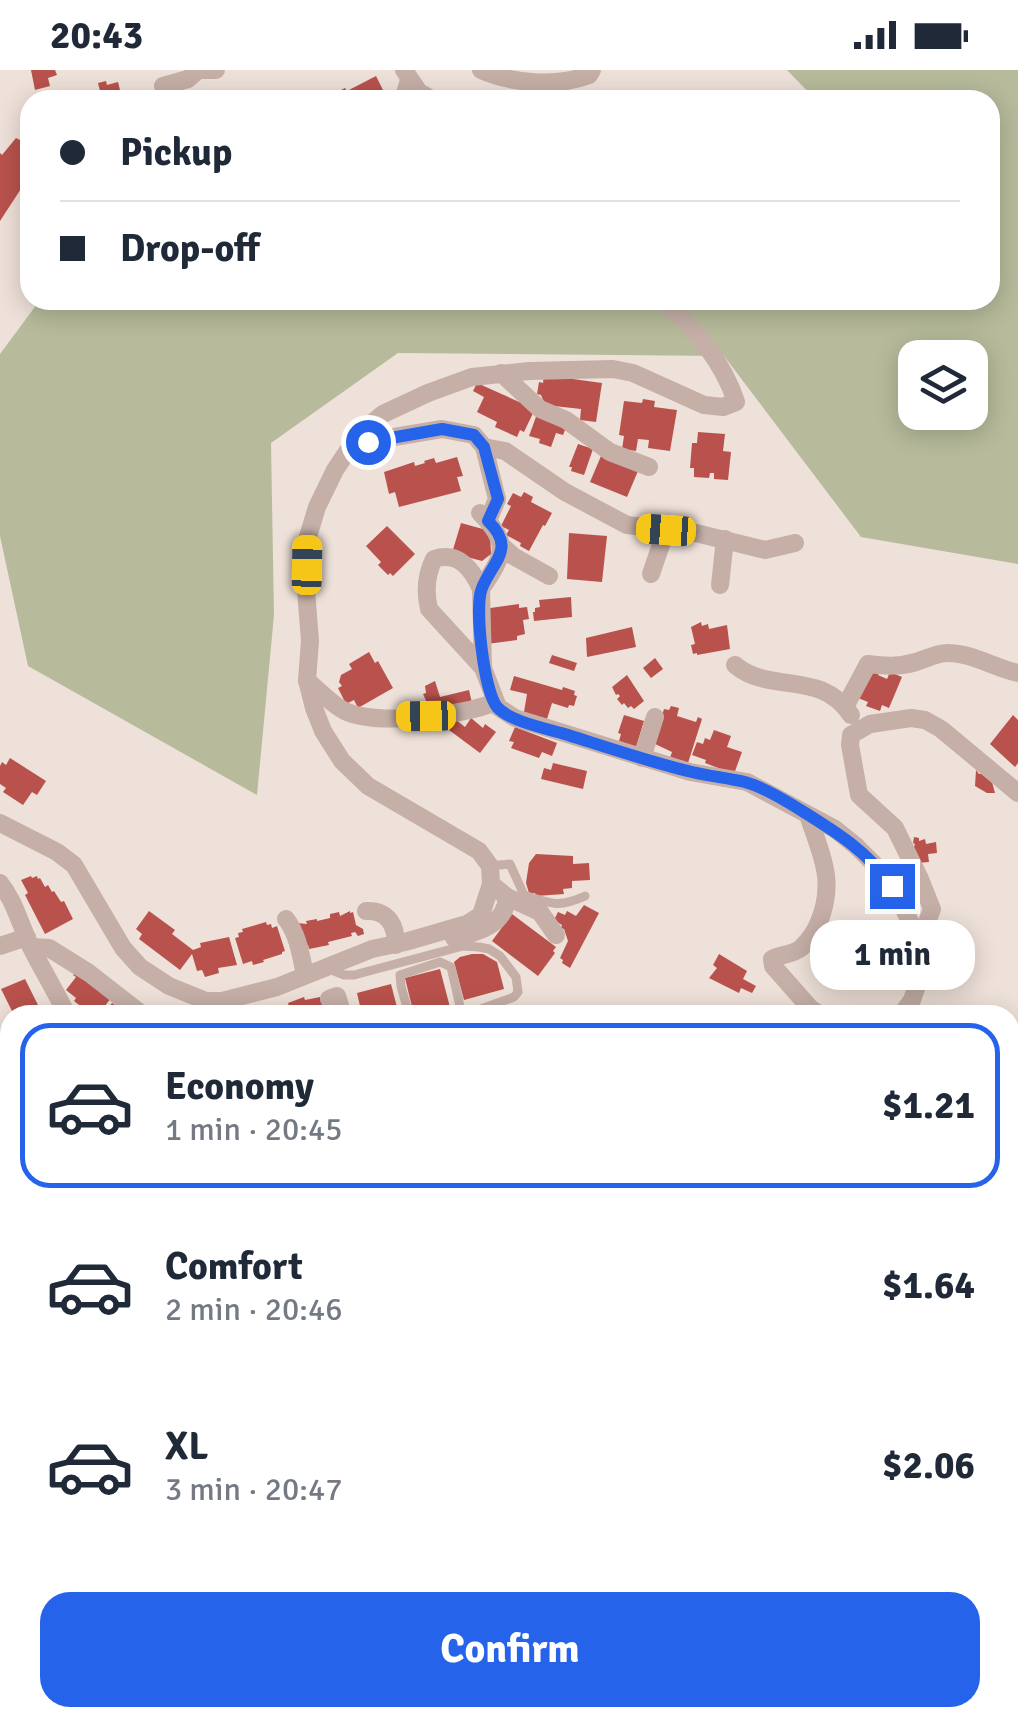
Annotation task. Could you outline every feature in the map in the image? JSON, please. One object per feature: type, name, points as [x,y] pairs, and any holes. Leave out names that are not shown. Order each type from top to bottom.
[{"type":"street","points":[[481,70],[498,78],[537,82],[577,80],[590,75],[592,70]]},
{"type":"street","points":[[163,86],[205,71]]},
{"type":"street","points":[[556,935],[540,912],[507,897],[480,851],[368,786],[342,760],[323,731],[307,680],[307,540],[335,470],[358,434],[383,414],[472,377],[613,369],[632,373],[704,404],[723,408],[736,402],[731,386],[707,348],[671,310]]},
{"type":"street","points":[[501,373],[540,409],[566,420],[610,452],[649,467]]},
{"type":"street","points":[[352,444],[442,429],[474,435],[484,447],[498,499],[483,517],[496,529],[501,545],[498,561],[481,589]]},
{"type":"street","points":[[484,447],[504,452],[565,492],[627,525],[726,539],[766,550],[795,543]]},
{"type":"street","points":[[650,574],[666,530]]},
{"type":"street","points":[[720,584],[726,539]]},
{"type":"street","points":[[501,545],[549,576]]},
{"type":"street","points":[[483,668],[429,609],[426,597],[430,568],[442,556],[462,562],[481,589],[483,668],[498,708],[515,718],[642,758],[747,782],[835,829],[881,871],[920,942]]},
{"type":"street","points":[[846,707],[868,664],[888,668],[944,652],[988,661],[1018,673]]},
{"type":"street","points":[[736,665],[766,681],[804,684],[826,693],[851,715],[850,746],[859,795],[895,828],[932,909],[920,942],[920,977],[908,1005]]},
{"type":"street","points":[[307,680],[344,711],[363,716],[440,716],[495,702]]},
{"type":"street","points":[[642,758],[655,717]]},
{"type":"street","points":[[851,736],[870,724],[910,718],[924,720],[941,729],[1018,794]]},
{"type":"street","points":[[807,1005],[772,960],[792,954],[814,935],[828,898],[827,872],[808,815]]},
{"type":"street","points":[[0,822],[74,865],[124,948],[151,976],[206,1001],[277,987],[372,949],[467,924],[481,915],[491,875]]},
{"type":"street","points":[[0,882],[11,896],[61,1005]]},
{"type":"street","points":[[372,949],[381,956],[488,929],[507,906],[507,897]]},
{"type":"street","points":[[366,911],[374,910],[390,918],[396,944]]},
{"type":"street","points":[[286,919],[297,941],[305,975]]},
{"type":"street","points":[[0,946],[29,942],[49,948],[130,1005]]},
{"type":"street","points":[[329,999],[338,996],[340,1005]]},
{"type":"lane","points":[[491,875],[510,864],[524,896],[557,906],[584,896]]},
{"type":"lane","points":[[324,966],[344,976],[354,975],[463,946],[489,949],[500,956],[516,977],[518,992],[491,1005]]},
{"type":"lane","points":[[406,1005],[400,975],[440,962],[451,967],[460,1005]]},
{"type":"green space","points":[[787,70],[1018,70],[1018,564],[861,537],[724,356],[398,353],[271,443],[274,615],[257,795],[28,666],[0,536],[0,354],[33,310],[1000,310],[1000,90],[806,90]]},
{"type":"building","points":[[31,70],[55,70],[57,75],[48,78],[50,86],[35,90]]},
{"type":"building","points":[[376,76],[383,90],[349,90]]},
{"type":"building","points":[[118,82],[120,90],[100,90],[98,83]]},
{"type":"building","points":[[16,138],[20,140],[20,190],[0,221],[0,153]]},
{"type":"building","points":[[544,375],[602,383],[596,422],[580,420],[581,409],[545,405],[537,394]]},
{"type":"building","points":[[477,383],[535,409],[524,432],[520,430],[517,437],[495,427],[497,422],[477,412],[484,397],[473,391]]},
{"type":"building","points":[[643,399],[655,401],[654,407],[677,410],[670,451],[648,448],[649,440],[638,439],[636,451],[622,449],[624,436],[619,435],[624,401],[642,403]]},
{"type":"building","points":[[537,414],[567,425],[563,435],[556,433],[551,447],[529,436]]},
{"type":"building","points":[[698,432],[725,434],[723,451],[731,452],[728,480],[714,479],[714,473],[709,478],[694,477],[694,468],[690,468],[692,443],[697,443]]},
{"type":"building","points":[[578,444],[593,449],[584,475],[569,467]]},
{"type":"building","points":[[601,456],[638,471],[627,497],[590,482]]},
{"type":"building","points":[[457,457],[463,476],[457,477],[461,491],[399,507],[395,492],[389,494],[384,472],[414,462],[415,466],[434,458],[436,463]]},
{"type":"building","points":[[524,492],[533,497],[531,502],[552,513],[529,551],[506,535],[509,530],[501,526],[513,493],[521,497]]},
{"type":"building","points":[[461,523],[490,531],[491,554],[482,561],[452,553]]},
{"type":"building","points":[[387,526],[415,554],[393,576],[378,565],[381,562],[366,546]]},
{"type":"building","points":[[569,533],[607,536],[602,582],[567,579]]},
{"type":"building","points":[[571,597],[572,617],[534,621],[533,612],[540,607],[539,600]]},
{"type":"building","points":[[519,604],[519,608],[527,607],[529,619],[523,620],[525,634],[517,636],[517,640],[487,644],[483,609]]},
{"type":"building","points":[[701,622],[702,626],[708,624],[709,629],[727,625],[730,649],[693,654],[691,627]]},
{"type":"building","points":[[632,627],[636,647],[587,657],[586,638]]},
{"type":"building","points":[[369,652],[393,688],[358,708],[354,700],[346,704],[339,682],[341,675],[352,669],[349,664]]},
{"type":"building","points":[[552,655],[577,663],[574,671],[549,663]]},
{"type":"building","points":[[655,658],[663,669],[651,678],[643,668]]},
{"type":"building","points":[[872,666],[887,679],[890,672],[902,677],[889,708],[882,705],[880,711],[858,698]]},
{"type":"building","points":[[627,675],[644,701],[634,709],[622,705],[612,687]]},
{"type":"building","points":[[514,676],[575,691],[574,706],[552,703],[547,719],[524,712],[527,694],[510,690]]},
{"type":"building","points":[[435,681],[440,697],[469,690],[472,703],[429,707],[423,694],[425,686]]},
{"type":"building","points":[[679,708],[677,716],[696,722],[698,717],[702,719],[688,763],[670,758],[672,752],[653,743],[664,709]]},
{"type":"building","points":[[624,715],[644,721],[636,747],[619,741]]},
{"type":"building","points":[[1013,715],[1018,720],[1015,767],[990,744]]},
{"type":"building","points":[[471,718],[496,732],[480,753],[449,730],[456,720],[465,727]]},
{"type":"building","points":[[515,727],[557,743],[552,756],[542,752],[539,758],[511,748],[514,742],[509,741]]},
{"type":"building","points":[[714,730],[731,736],[727,747],[742,752],[734,774],[692,755],[697,742],[710,740]]},
{"type":"building","points":[[10,758],[46,781],[37,795],[32,792],[23,805],[3,792],[6,788],[0,784],[0,766]]},
{"type":"building","points":[[553,763],[587,771],[583,789],[541,779],[544,768],[551,770]]},
{"type":"building","points":[[976,770],[992,782],[995,793],[975,786]]},
{"type":"building","points":[[914,837],[919,841],[925,839],[926,844],[936,842],[937,853],[928,854],[929,862],[917,863]]},
{"type":"building","points":[[536,854],[573,856],[573,864],[589,863],[590,880],[572,881],[572,888],[563,889],[564,894],[529,893],[529,863]]},
{"type":"building","points":[[40,878],[45,887],[48,885],[64,901],[73,919],[45,934],[21,880]]},
{"type":"building","points":[[584,905],[599,913],[570,968],[560,958],[568,941],[564,929],[554,920],[558,912],[576,916]]},
{"type":"building","points":[[149,911],[175,930],[172,934],[193,950],[201,947],[200,943],[229,937],[237,965],[218,968],[219,973],[205,977],[202,970],[197,971],[192,954],[180,970],[139,939],[142,934],[136,929]]},
{"type":"building","points":[[350,911],[364,934],[351,933],[352,936],[328,942],[329,945],[309,949],[308,945],[303,946],[297,923],[307,924],[306,921]]},
{"type":"building","points":[[512,914],[556,947],[538,976],[492,941]]},
{"type":"building","points":[[266,922],[272,928],[277,926],[285,951],[264,962],[243,964],[235,938],[242,929]]},
{"type":"building","points":[[483,954],[497,962],[504,989],[464,1000],[454,962]]},
{"type":"building","points":[[719,954],[747,971],[743,979],[756,986],[752,993],[741,988],[739,993],[709,978],[717,968],[713,965]]},
{"type":"building","points":[[440,969],[449,1005],[412,1005],[405,978]]},
{"type":"building","points":[[77,971],[111,998],[106,1005],[79,1005],[66,990],[76,977],[73,975]]},
{"type":"building","points":[[25,979],[38,1005],[9,1005],[1,989]]},
{"type":"building","points":[[391,984],[396,1005],[360,1005],[357,993]]},
{"type":"building","points":[[320,997],[322,1005],[288,1005]]},
{"type":"route","points":[[368,442],[442,429],[474,435],[484,447],[498,499],[488,521],[496,529],[501,551],[481,589],[481,638],[483,668],[498,708],[515,718],[621,752],[690,772],[747,782],[835,829],[892,886]]}]
